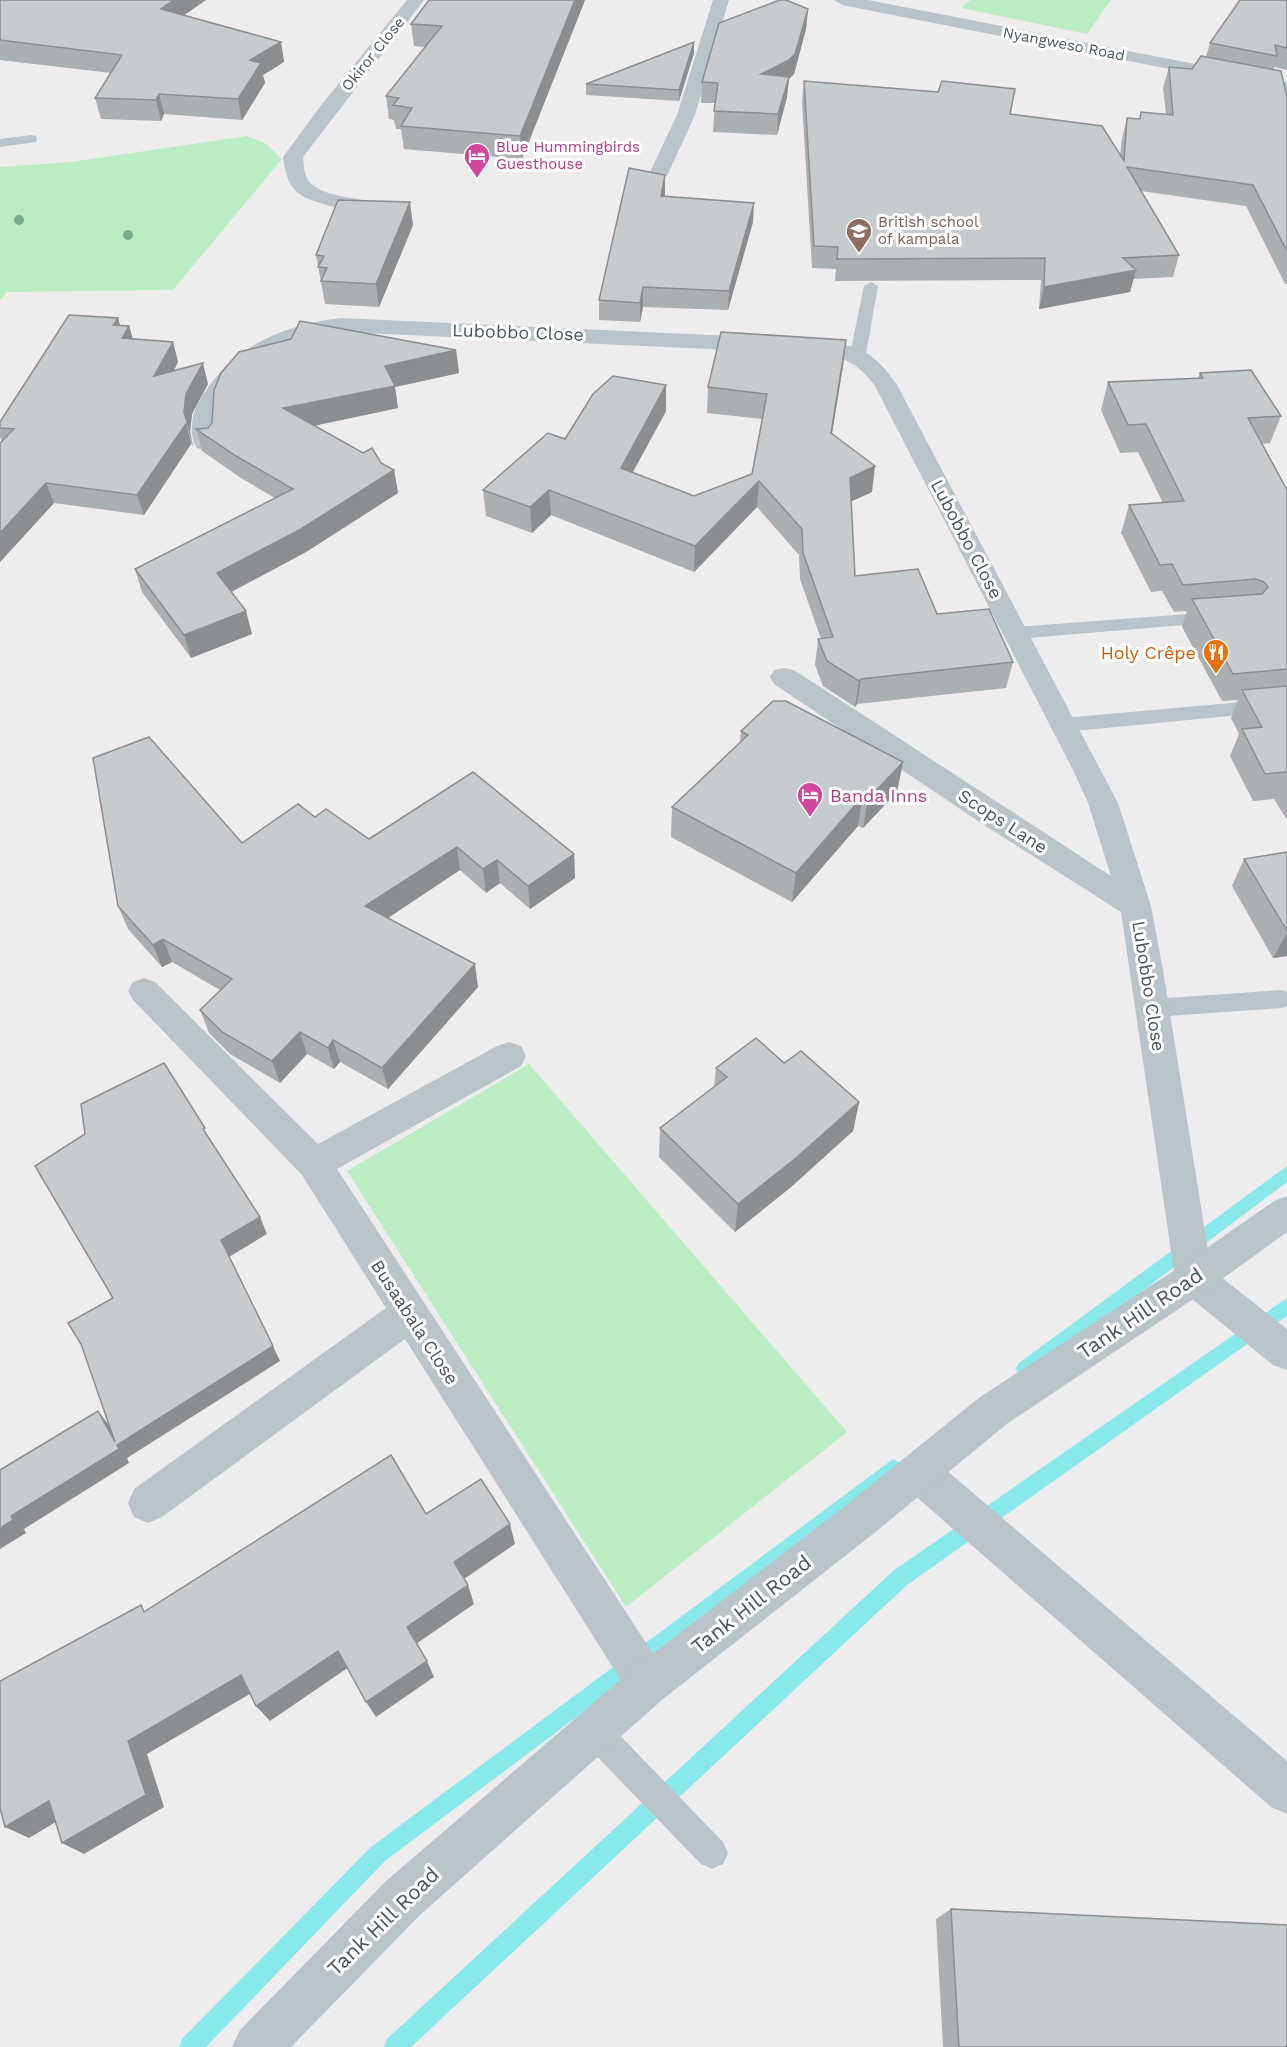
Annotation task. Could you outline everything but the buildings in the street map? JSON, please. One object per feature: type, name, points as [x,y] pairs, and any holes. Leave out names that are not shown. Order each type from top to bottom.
[{"type":"street","name":"Okiror Close","points":[[372,207],[328,199],[304,188],[295,172],[293,157],[329,108],[416,0]]},
{"type":"street","points":[[660,172],[686,115],[721,0]]},
{"type":"street","name":"Nyangweso Road","points":[[842,0],[1287,87]]},
{"type":"street","name":"Lubobbo Close","points":[[205,443],[205,413],[221,383],[234,369],[273,343],[296,332],[320,326],[353,325],[819,347],[858,354],[872,364],[886,384],[1103,803],[1135,906],[1153,1008],[1194,1278]]},
{"type":"street","name":"Scops Lane","points":[[784,677],[872,733],[995,817],[1135,906]]},
{"type":"street","name":"Busaabala Close","points":[[144,991],[314,1164],[648,1684]]},
{"type":"street","points":[[314,1164],[509,1056]]},
{"type":"street","name":"Tank Hill Road","points":[[257,2047],[403,1898],[648,1684],[994,1410],[1194,1278],[1287,1212]]},
{"type":"street","points":[[1194,1278],[1287,1352]]},
{"type":"street","points":[[148,1503],[410,1314]]},
{"type":"street","points":[[918,1472],[1287,1791]]},
{"type":"lane","points":[[0,143],[32,139]]},
{"type":"lane","points":[[858,354],[872,286]]},
{"type":"lane","points":[[1016,633],[1234,616]]},
{"type":"lane","points":[[1064,725],[1280,705]]},
{"type":"lane","points":[[1153,1008],[1282,999]]},
{"type":"lane","points":[[594,1731],[712,1853]]},
{"type":"green space","points":[[970,0],[1111,0],[1087,34],[961,8]]},
{"type":"green space","points":[[247,136],[266,144],[282,159],[173,290],[7,292],[0,300],[0,167],[71,162]]},
{"type":"green space","points":[[529,1064],[847,1432],[626,1607],[347,1171]]},
{"type":"waterway","points":[[1025,1369],[1287,1173]]},
{"type":"waterway","points":[[395,2047],[900,1578],[1287,1306]]},
{"type":"waterway","points":[[190,2047],[378,1854],[893,1468]]},
{"type":"place","name":"Blue Hummingbirds Guesthouse","points":[[477,179]]},
{"type":"place","name":"British school of kampala","points":[[859,254]]},
{"type":"place","name":"Holy Crêpe","points":[[1216,675]]},
{"type":"place","name":"Banda Inns","points":[[810,818]]}]
